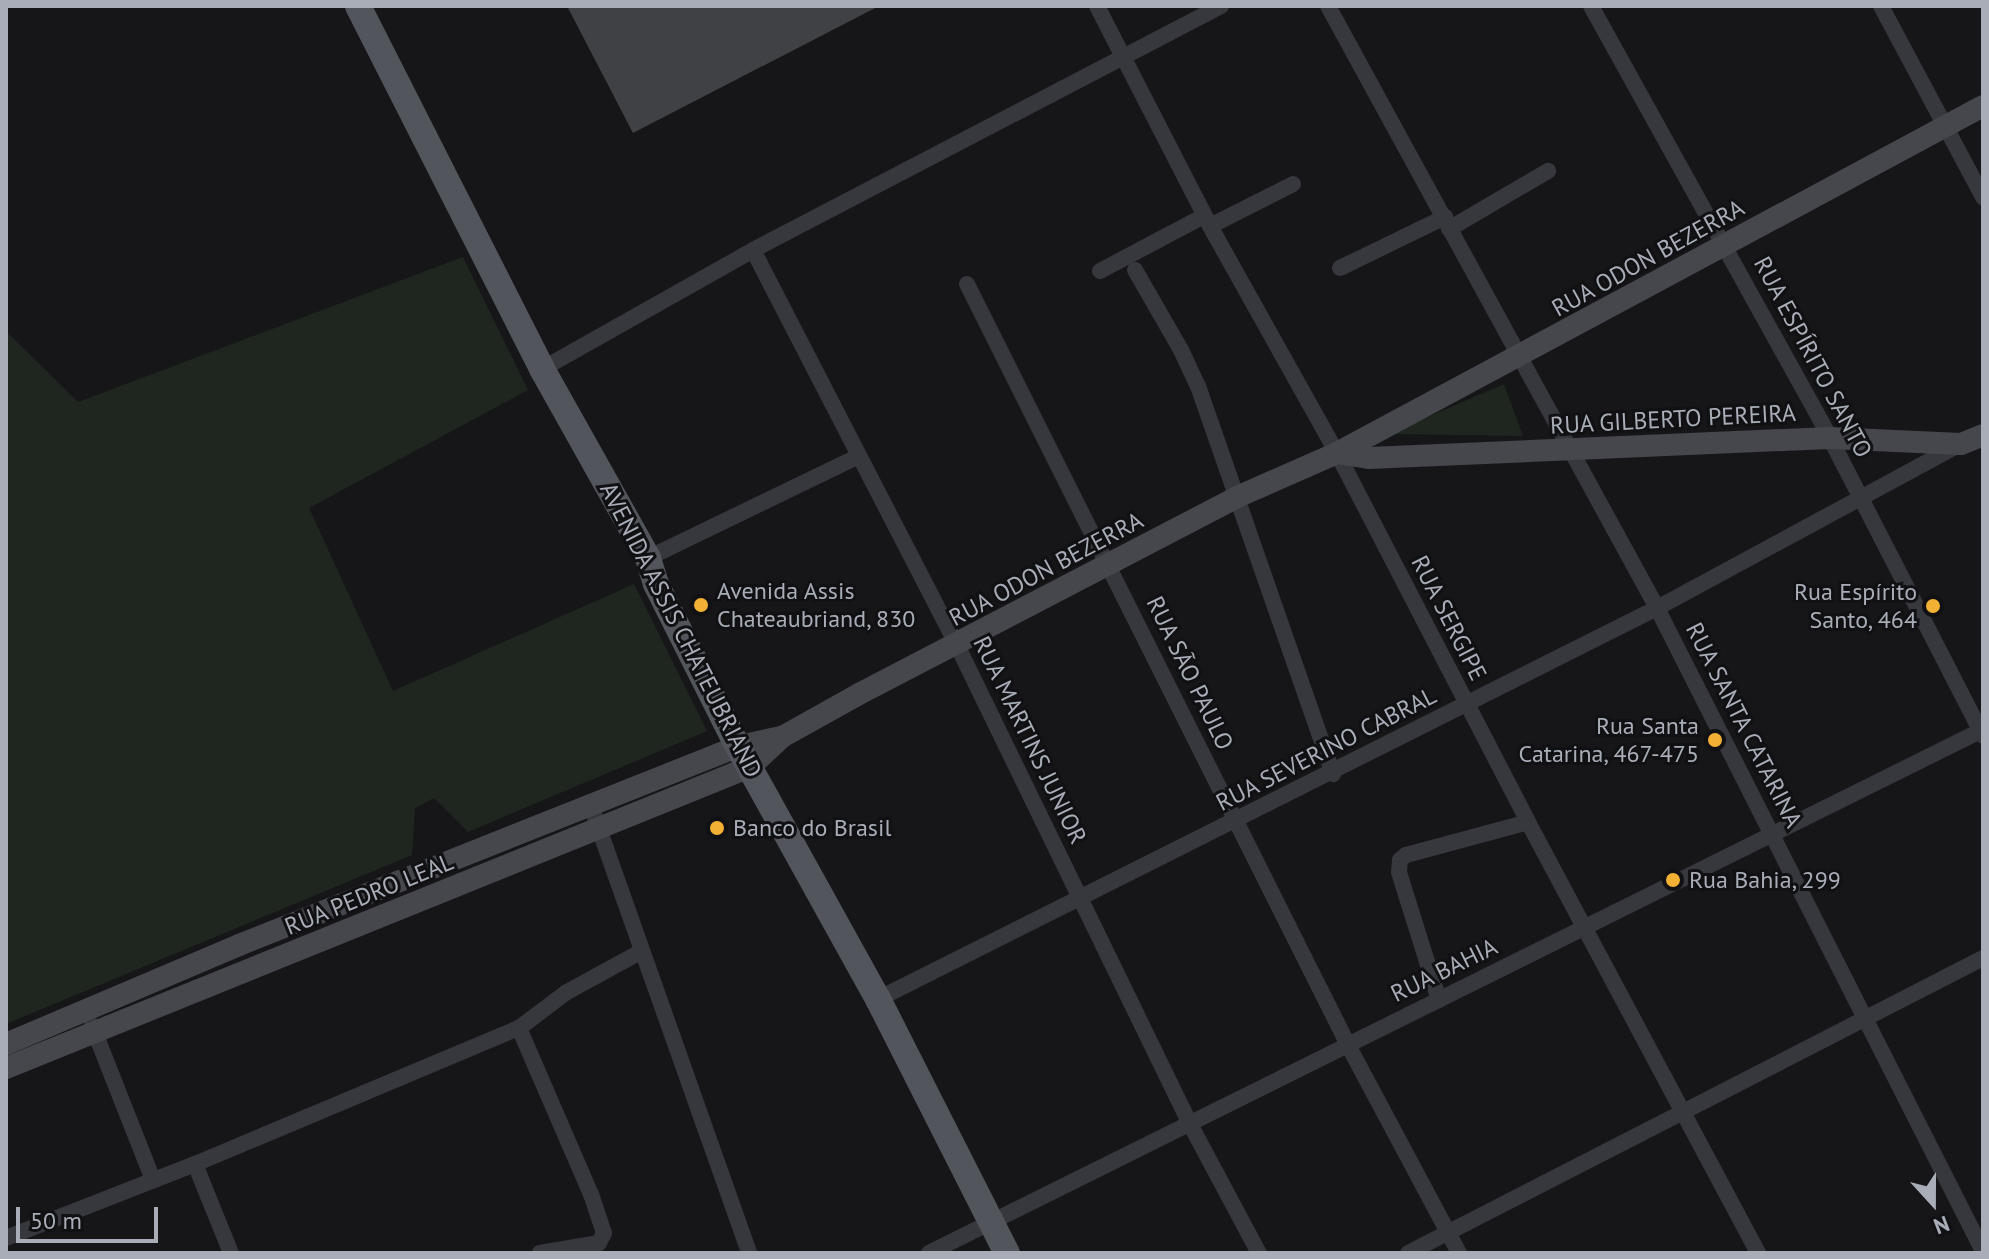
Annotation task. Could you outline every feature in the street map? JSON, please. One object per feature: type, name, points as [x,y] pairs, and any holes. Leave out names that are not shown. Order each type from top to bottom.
[{"type":"main road","name":"AVENIDA ASSIS CHATEUBRIAND","points":[[358,6],[542,369],[648,558],[656,584],[745,757],[878,999],[1007,1253]]},
{"type":"main road","name":"RUA ODON BEZERRA","points":[[745,757],[1237,497],[1337,453],[1408,413],[1522,356],[1983,106]]},
{"type":"main road","name":"RUA GILBERTO PEREIRA","points":[[1337,453],[1369,458],[1830,438],[1976,439]]},
{"type":"main road","name":"RUA PEDRO LEAL","points":[[6,1044],[591,806],[745,757]]},
{"type":"main road","name":"RUA PEDRO LEAL","points":[[6,1068],[601,828],[745,757]]},
{"type":"street","name":"RUA SERGIPE","points":[[1097,6],[1207,221],[1337,453],[1528,822],[1758,1253]]},
{"type":"street","points":[[542,369],[753,250],[1221,6]]},
{"type":"street","name":"RUA SANTA CATARINA","points":[[1328,6],[1657,608],[1983,1251]]},
{"type":"street","name":"RUA ESPÍRITO SANTO","points":[[1591,6],[1726,245],[1830,438],[1982,733]]},
{"type":"street","points":[[1881,6],[1983,197]]},
{"type":"street","points":[[1340,268],[1447,223],[1548,171]]},
{"type":"street","points":[[1100,271],[1293,184]]},
{"type":"street","name":"RUA MARTINS JUNIOR","points":[[753,250],[957,645],[1190,1124],[1259,1253]]},
{"type":"street","points":[[1135,270],[1187,362],[1333,774]]},
{"type":"street","name":"RUA SÃO PAULO","points":[[967,284],[1348,1045],[1459,1253]]},
{"type":"street","name":"RUA SEVERINO CABRAL","points":[[878,999],[1333,774],[1657,608],[1976,439]]},
{"type":"street","points":[[648,558],[859,456]]},
{"type":"street","name":"RUA BAHIA","points":[[929,1253],[1982,733]]},
{"type":"street","points":[[591,806],[749,1253]]},
{"type":"street","points":[[1439,1000],[1399,872],[1400,860],[1406,855],[1528,822]]},
{"type":"street","points":[[6,1238],[195,1164],[519,1028],[567,992],[642,951]]},
{"type":"street","points":[[1408,1253],[1983,958]]},
{"type":"street","points":[[86,1009],[153,1180]]},
{"type":"street","points":[[519,1028],[591,1194],[604,1233],[599,1243],[540,1253]]},
{"type":"street","points":[[195,1164],[231,1253]]},
{"type":"shaded area","points":[[463,257],[528,390],[309,508],[393,691],[634,584],[707,731],[468,832],[434,798],[415,808],[412,855],[6,1024],[6,331],[78,402]]},
{"type":"shaded area","points":[[1504,384],[1523,436],[1388,434]]},
{"type":"building","points":[[567,6],[879,6],[633,133]]},
{"type":"place","name":"Avenida Assis Chateaubriand, 830","points":[[701,605]]},
{"type":"place","name":"Rua Espírito Santo, 464","points":[[1933,606]]},
{"type":"place","name":"Rua Santa Catarina, 467-475","points":[[1715,740]]},
{"type":"place","name":"Banco do Brasil","points":[[717,828]]},
{"type":"place","name":"Rua Bahia, 299","points":[[1673,880]]}]
